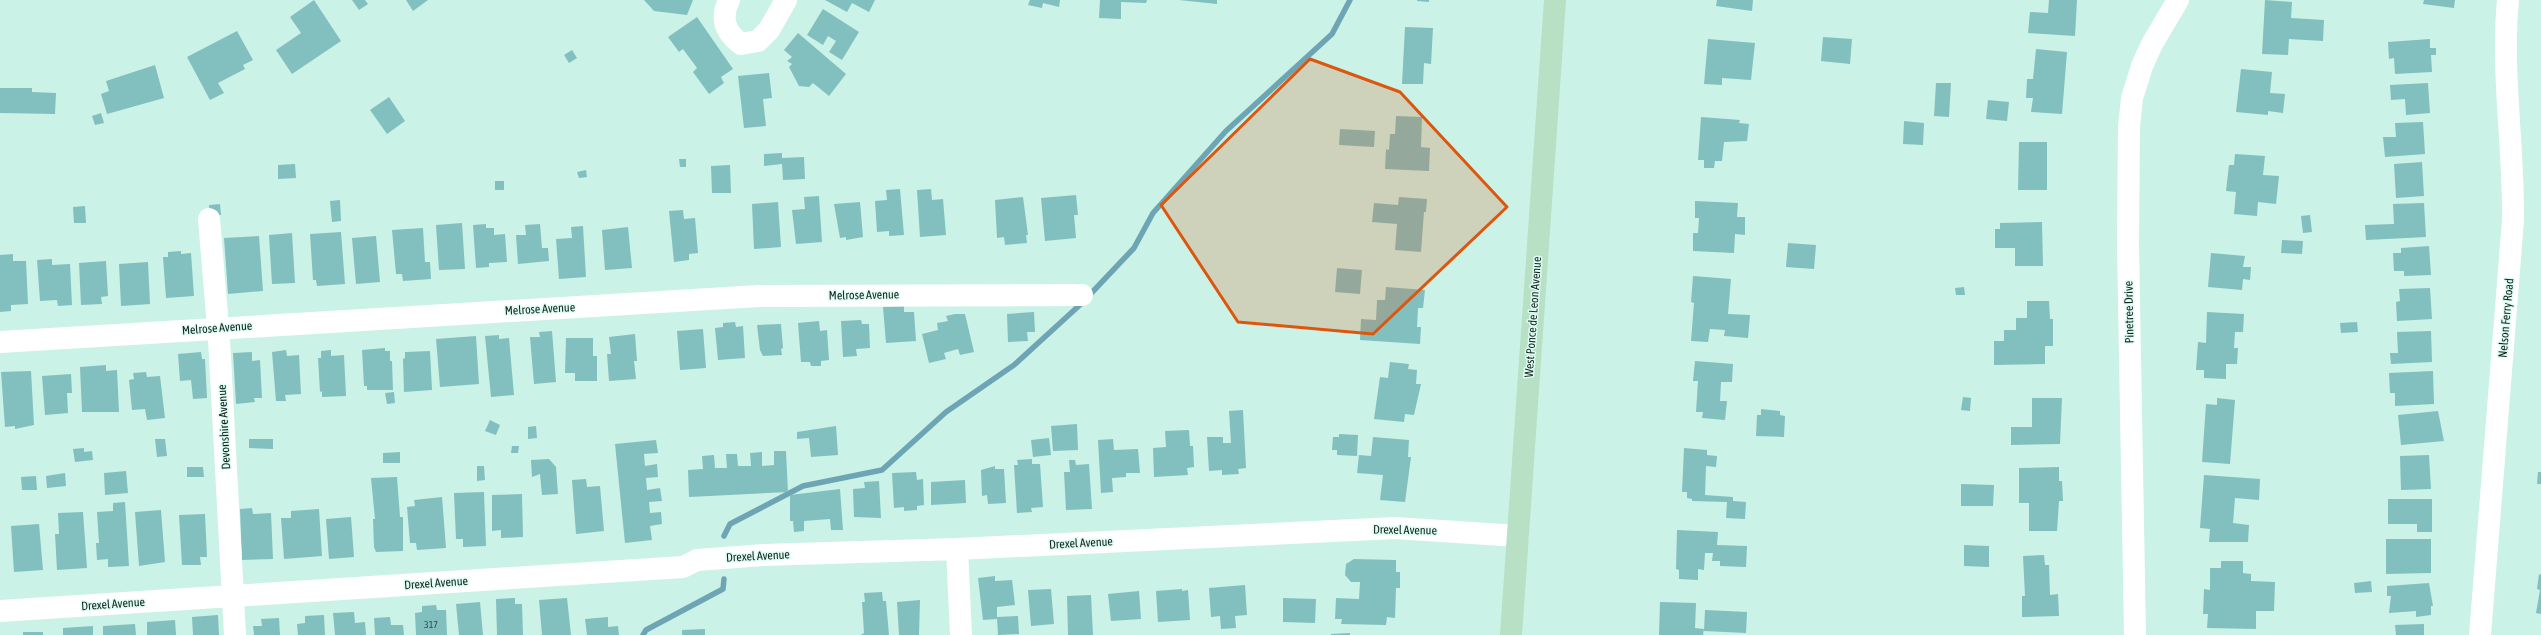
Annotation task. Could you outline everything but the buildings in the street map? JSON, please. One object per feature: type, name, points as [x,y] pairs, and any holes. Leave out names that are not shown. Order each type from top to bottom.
[{"type":"main road","name":"West Ponce de Leon Avenue","points":[[1511,635],[1555,0]]},
{"type":"street","points":[[729,0],[725,9],[724,24],[733,38],[741,44],[758,41],[769,30],[786,0]]},
{"type":"street","name":"Pinetree Drive","points":[[2135,635],[2128,236],[2129,127],[2132,98],[2142,66],[2152,44],[2178,0]]},
{"type":"street","name":"Nelson Ferry Road","points":[[2480,635],[2514,220],[2507,52],[2508,0]]},
{"type":"street","name":"Devonshire Avenue","points":[[210,219],[218,328],[235,635]]},
{"type":"street","name":"Melrose Avenue","points":[[0,342],[759,296],[1082,295]]},
{"type":"street","name":"Drexel Avenue","points":[[0,611],[684,567],[697,560],[764,555],[957,548],[1395,528],[1518,536]]},
{"type":"street","points":[[957,548],[961,635]]},
{"type":"highlighted area","points":[[1310,59],[1400,92],[1507,207],[1373,334],[1238,322],[1161,205]]},
{"type":"waterway","points":[[724,536],[730,524],[803,486],[882,470],[946,412],[1014,365],[1082,303],[1134,248],[1153,213],[1226,131],[1332,34],[1350,0]]},
{"type":"waterway","points":[[643,635],[646,630],[723,589],[724,579]]}]
